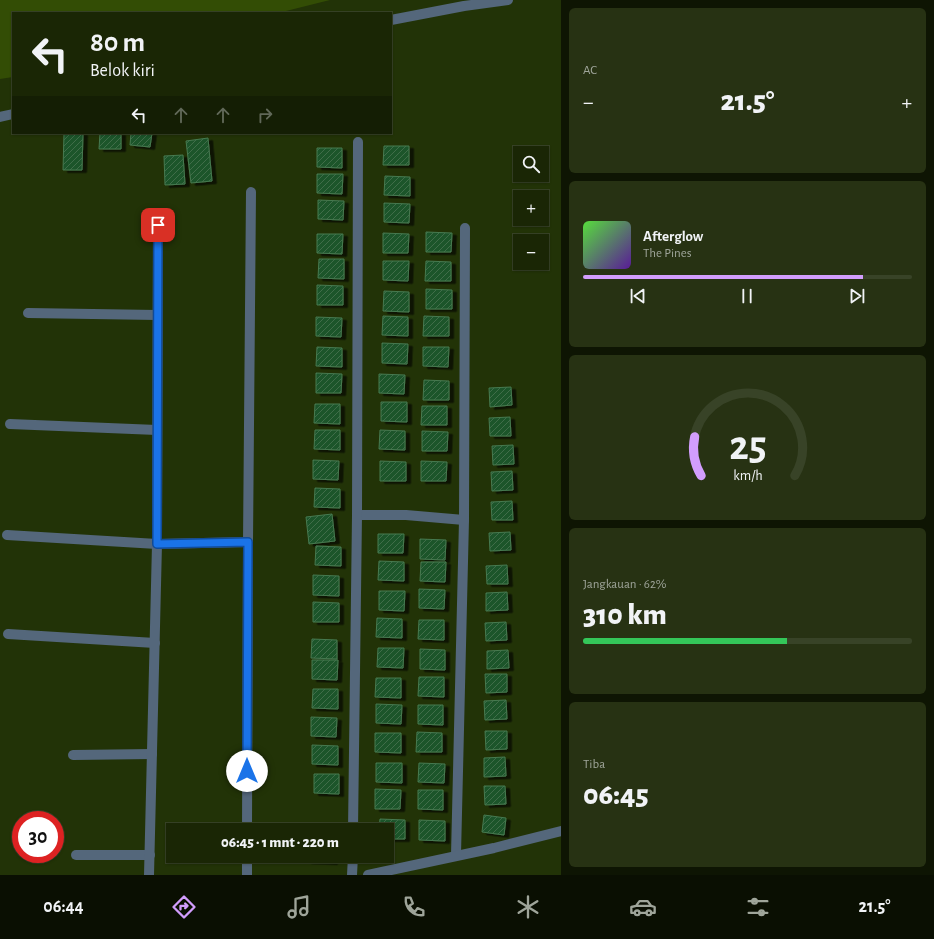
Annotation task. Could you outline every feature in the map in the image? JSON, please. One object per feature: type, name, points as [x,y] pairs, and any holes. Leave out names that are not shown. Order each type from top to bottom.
[{"type":"street","points":[[392,20],[464,6],[508,0]]},
{"type":"street","points":[[0,117],[12,114]]},
{"type":"street","points":[[353,823],[357,516],[358,142]]},
{"type":"street","points":[[247,823],[251,192]]},
{"type":"street","points":[[149,875],[157,544],[158,225]]},
{"type":"street","points":[[456,855],[464,520],[465,228]]},
{"type":"street","points":[[28,313],[157,315]]},
{"type":"street","points":[[10,424],[157,430]]},
{"type":"street","points":[[357,516],[406,515],[464,520]]},
{"type":"street","points":[[7,535],[157,544],[248,542]]},
{"type":"street","points":[[8,634],[154,643]]},
{"type":"street","points":[[73,755],[152,754]]},
{"type":"street","points":[[368,875],[494,848],[561,831]]},
{"type":"street","points":[[76,855],[150,855]]},
{"type":"street","points":[[247,863],[247,875]]},
{"type":"street","points":[[352,875],[353,863]]},
{"type":"shaded area","points":[[0,0],[330,0],[282,12],[12,12],[12,77],[0,79]]},
{"type":"building","points":[[64,134],[83,134],[82,170],[63,170]]},
{"type":"building","points":[[100,134],[121,134],[121,149],[99,149]]},
{"type":"building","points":[[131,134],[152,134],[150,147],[130,145]]},
{"type":"building","points":[[208,138],[212,181],[191,183],[186,141]]},
{"type":"building","points":[[384,146],[409,146],[409,165],[383,165]]},
{"type":"building","points":[[317,148],[342,148],[342,168],[317,167]]},
{"type":"building","points":[[183,155],[185,184],[165,185],[164,156]]},
{"type":"building","points":[[317,174],[343,174],[342,194],[317,193]]},
{"type":"building","points":[[385,176],[410,177],[410,196],[384,195]]},
{"type":"building","points":[[318,200],[344,201],[343,220],[318,219]]},
{"type":"building","points":[[384,203],[410,204],[409,223],[384,222]]},
{"type":"building","points":[[426,232],[452,233],[451,252],[426,252]]},
{"type":"building","points":[[383,233],[409,234],[408,253],[383,253]]},
{"type":"building","points":[[317,234],[343,234],[342,254],[317,253]]},
{"type":"building","points":[[319,259],[344,259],[344,279],[318,278]]},
{"type":"building","points":[[383,261],[409,261],[408,281],[383,280]]},
{"type":"building","points":[[426,261],[451,262],[451,281],[425,281]]},
{"type":"building","points":[[317,285],[343,286],[343,305],[317,305]]},
{"type":"building","points":[[426,289],[452,290],[452,309],[426,309]]},
{"type":"building","points":[[384,291],[409,292],[409,312],[383,311]]},
{"type":"building","points":[[383,316],[408,317],[408,336],[382,335]]},
{"type":"building","points":[[424,316],[449,317],[449,336],[423,336]]},
{"type":"building","points":[[316,317],[342,318],[341,337],[316,336]]},
{"type":"building","points":[[382,343],[408,344],[407,364],[382,363]]},
{"type":"building","points":[[317,347],[342,348],[342,367],[316,366]]},
{"type":"building","points":[[423,347],[449,347],[448,367],[423,366]]},
{"type":"building","points":[[316,373],[342,374],[341,393],[316,393]]},
{"type":"building","points":[[379,374],[405,375],[404,394],[379,393]]},
{"type":"building","points":[[424,380],[449,381],[449,400],[423,400]]},
{"type":"building","points":[[511,387],[512,405],[490,407],[489,388]]},
{"type":"building","points":[[381,402],[407,402],[407,422],[381,421]]},
{"type":"building","points":[[315,404],[340,404],[340,424],[314,423]]},
{"type":"building","points":[[422,406],[447,406],[447,425],[421,425]]},
{"type":"building","points":[[510,417],[511,436],[490,436],[489,418]]},
{"type":"building","points":[[315,430],[340,430],[340,450],[314,449]]},
{"type":"building","points":[[380,430],[405,431],[405,450],[379,449]]},
{"type":"building","points":[[422,431],[448,432],[447,451],[422,451]]},
{"type":"building","points":[[513,445],[514,464],[493,465],[492,446]]},
{"type":"building","points":[[313,460],[339,461],[338,480],[313,479]]},
{"type":"building","points":[[380,461],[406,462],[406,481],[380,481]]},
{"type":"building","points":[[421,461],[447,462],[446,481],[421,481]]},
{"type":"building","points":[[512,471],[513,490],[492,491],[491,472]]},
{"type":"building","points":[[315,488],[340,489],[340,508],[314,507]]},
{"type":"building","points":[[512,501],[513,520],[492,520],[491,502]]},
{"type":"building","points":[[332,514],[335,541],[309,544],[306,517]]},
{"type":"building","points":[[510,532],[511,550],[490,551],[489,533]]},
{"type":"building","points":[[378,534],[404,534],[403,553],[378,553]]},
{"type":"building","points":[[420,539],[446,540],[445,560],[420,559]]},
{"type":"building","points":[[316,546],[341,547],[341,566],[315,565]]},
{"type":"building","points":[[379,561],[404,562],[404,581],[378,580]]},
{"type":"building","points":[[421,562],[446,562],[445,582],[420,581]]},
{"type":"building","points":[[507,565],[508,584],[487,584],[486,566]]},
{"type":"building","points":[[313,575],[339,576],[339,596],[313,595]]},
{"type":"building","points":[[419,589],[445,590],[444,609],[419,608]]},
{"type":"building","points":[[379,591],[405,591],[404,611],[379,610]]},
{"type":"building","points":[[507,592],[508,610],[486,611],[486,593]]},
{"type":"building","points":[[313,602],[339,603],[339,622],[313,622]]},
{"type":"building","points":[[377,618],[402,619],[402,638],[376,637]]},
{"type":"building","points":[[419,620],[444,620],[444,640],[418,639]]},
{"type":"building","points":[[506,622],[507,640],[486,641],[485,623]]},
{"type":"building","points":[[312,639],[337,640],[337,659],[311,658]]},
{"type":"building","points":[[378,648],[404,648],[403,668],[377,667]]},
{"type":"building","points":[[420,649],[445,650],[445,670],[420,669]]},
{"type":"building","points":[[508,650],[509,668],[487,669],[487,651]]},
{"type":"building","points":[[312,660],[338,660],[337,680],[312,679]]},
{"type":"building","points":[[485,674],[507,674],[507,692],[486,693]]},
{"type":"building","points":[[419,677],[444,677],[444,697],[418,696]]},
{"type":"building","points":[[376,678],[401,678],[401,698],[375,697]]},
{"type":"building","points":[[313,689],[338,689],[338,709],[312,708]]},
{"type":"building","points":[[506,700],[507,719],[485,720],[484,701]]},
{"type":"building","points":[[376,704],[402,705],[401,724],[376,723]]},
{"type":"building","points":[[418,705],[443,705],[443,725],[418,724]]},
{"type":"building","points":[[311,717],[337,718],[336,737],[311,736]]},
{"type":"building","points":[[485,731],[507,731],[507,749],[486,750]]},
{"type":"building","points":[[417,732],[442,733],[442,752],[416,752]]},
{"type":"building","points":[[375,733],[401,733],[401,753],[375,752]]},
{"type":"building","points":[[312,745],[338,746],[338,765],[312,764]]},
{"type":"building","points":[[505,757],[506,776],[484,777],[484,758]]},
{"type":"building","points":[[376,763],[402,763],[402,783],[376,782]]},
{"type":"building","points":[[419,763],[445,764],[444,783],[418,782]]},
{"type":"building","points":[[314,774],[339,774],[339,794],[314,793]]},
{"type":"building","points":[[484,786],[505,786],[506,804],[485,805]]},
{"type":"building","points":[[375,789],[401,790],[400,809],[375,809]]},
{"type":"building","points":[[418,790],[443,790],[443,810],[418,809]]},
{"type":"building","points":[[484,815],[506,818],[504,835],[482,832]]},
{"type":"building","points":[[380,819],[405,820],[405,839],[394,839],[394,823],[380,823]]},
{"type":"building","points":[[419,820],[445,821],[445,841],[419,840]]},
{"type":"route","points":[[158,225],[157,544],[248,542],[247,771]]}]
